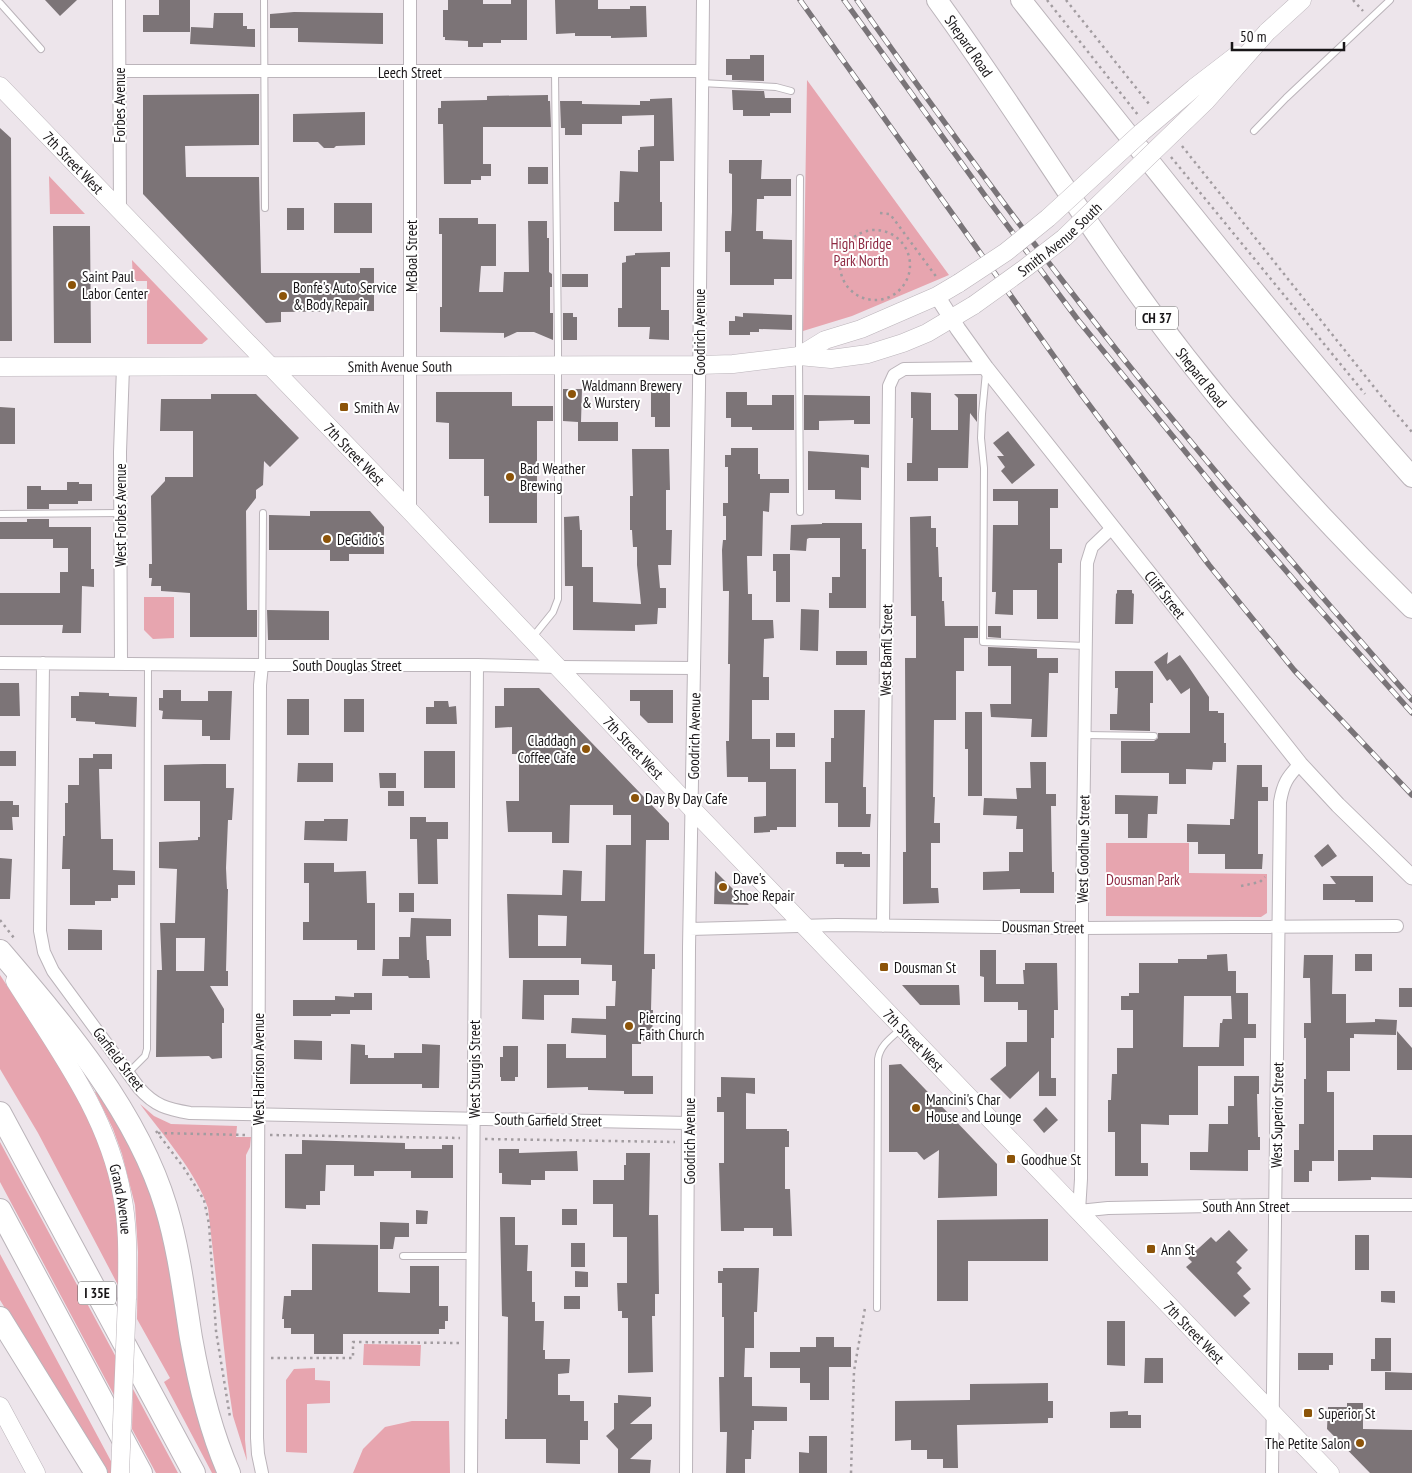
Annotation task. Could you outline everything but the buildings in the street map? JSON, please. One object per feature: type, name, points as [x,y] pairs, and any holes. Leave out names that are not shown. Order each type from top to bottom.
[{"type":"highway","name":"Shepard Road","points":[[937,0],[1115,261],[1176,344],[1309,502],[1412,608]]},
{"type":"highway","points":[[1021,0],[1184,206],[1350,406],[1412,477]]},
{"type":"highway","points":[[0,952],[52,1012],[108,1089],[132,1127],[148,1159],[158,1183],[172,1229],[198,1377],[216,1439],[229,1473]]},
{"type":"highway","name":"I 35E","points":[[0,1113],[194,1473]]},
{"type":"highway","points":[[0,1210],[142,1473]]},
{"type":"highway","points":[[0,1318],[96,1473]]},
{"type":"main road","name":"Smith Avenue South","points":[[798,356],[826,340],[861,329],[938,289],[959,283],[1006,252],[1048,218],[1194,88],[1267,32],[1302,0]]},
{"type":"main road","name":"Smith Avenue South","points":[[0,367],[699,365],[733,364],[798,356],[831,359],[868,354],[927,333],[951,319],[974,305],[1064,238],[1206,102],[1267,32]]},
{"type":"main road","name":"7th Street West","points":[[0,86],[532,638],[693,810],[1330,1473]]},
{"type":"main road","name":"Grand Avenue","points":[[0,956],[86,1095],[110,1148],[122,1195],[127,1226],[127,1298],[120,1473]]},
{"type":"main road","points":[[0,1406],[36,1473]]},
{"type":"street","name":"Forbes Avenue","points":[[119,0],[120,211]]},
{"type":"street","name":"McBoal Street","points":[[410,0],[410,511]]},
{"type":"street","name":"Goodrich Avenue","points":[[686,1473],[690,929],[703,0]]},
{"type":"street","name":"Leech Street","points":[[119,71],[555,72],[701,77]]},
{"type":"street","name":"Cliff Street","points":[[938,289],[951,319],[986,368],[1300,764],[1338,805],[1412,877]]},
{"type":"street","name":"West Forbes Avenue","points":[[121,664],[120,513],[123,367]]},
{"type":"street","name":"West Banfil Street","points":[[883,926],[889,386],[894,375],[904,369],[986,368]]},
{"type":"street","name":"West Goodhue Street","points":[[1079,1211],[1081,1179],[1087,563],[1092,547],[1113,527]]},
{"type":"street","name":"South Douglas Street","points":[[0,663],[477,664],[694,668]]},
{"type":"street","name":"Garfield Street","points":[[43,663],[40,931],[44,952],[53,971],[150,1100],[162,1106],[190,1113],[258,1114]]},
{"type":"street","name":"West Sturgis Street","points":[[471,1473],[477,664]]},
{"type":"street","name":"West Harrison Avenue","points":[[262,665],[260,695],[257,1438],[262,1473]]},
{"type":"street","name":"West Superior Street","points":[[1272,1473],[1281,796],[1287,778],[1300,764]]},
{"type":"street","name":"Dousman Street","points":[[690,929],[804,926],[1083,928],[1397,926]]},
{"type":"street","name":"South Garfield Street","points":[[258,1114],[689,1123]]},
{"type":"street","name":"South Ann Street","points":[[1079,1211],[1108,1208],[1412,1205]]},
{"type":"lane","points":[[264,0],[265,208]]},
{"type":"lane","points":[[1254,131],[1286,98],[1390,0]]},
{"type":"lane","points":[[0,3],[41,49]]},
{"type":"lane","points":[[532,638],[553,612],[558,599],[555,72]]},
{"type":"lane","points":[[701,77],[791,91]]},
{"type":"lane","points":[[800,178],[798,356],[800,512]]},
{"type":"lane","points":[[986,368],[982,414],[984,468],[983,642],[1086,646]]},
{"type":"lane","points":[[0,514],[120,513]]},
{"type":"lane","points":[[262,665],[263,513]]},
{"type":"lane","points":[[128,1073],[145,1056],[147,1049],[148,664]]},
{"type":"lane","points":[[1085,735],[1154,736]]},
{"type":"lane","points":[[877,1308],[878,1059],[885,1044],[903,1028]]},
{"type":"lane","points":[[403,1256],[472,1256]]},
{"type":"path","points":[[1047,0],[1143,122]]},
{"type":"path","points":[[1066,0],[1152,108]]},
{"type":"path","points":[[1353,0],[1368,16]]},
{"type":"path","points":[[1177,139],[1382,397],[1412,432]]},
{"type":"path","points":[[1168,152],[1367,396]]},
{"type":"path","points":[[880,213],[890,214],[909,238],[938,289]]},
{"type":"path","points":[[874,230],[884,231],[902,243],[908,253],[910,264],[904,284],[896,293],[887,298],[875,300],[863,298],[852,292],[840,272],[840,260],[844,248],[852,238],[862,232],[874,230]]},
{"type":"path","points":[[902,243],[909,238]]},
{"type":"path","points":[[1241,886],[1260,882],[1269,874]]},
{"type":"path","points":[[158,1133],[258,1135]]},
{"type":"path","points":[[851,1473],[854,1371],[865,1308]]},
{"type":"path","points":[[258,1358],[353,1358],[353,1342],[472,1343]]},
{"type":"green space","name":"High Bridge Park North","points":[[807,80],[949,275],[852,316],[803,331]]},
{"type":"green space","points":[[49,176],[85,214],[50,214]]},
{"type":"green space","points":[[132,260],[208,339],[202,344],[147,344],[147,281],[133,281]]},
{"type":"green space","points":[[144,597],[174,597],[174,638],[153,639],[144,630]]},
{"type":"green space","name":"Dousman Park","points":[[1106,843],[1189,843],[1189,873],[1267,874],[1267,913],[1261,917],[1106,916]]},
{"type":"green space","points":[[0,975],[78,1093],[94,1124],[118,1206],[119,1287],[38,1133],[0,1069]]},
{"type":"green space","points":[[99,1089],[153,1185],[223,1473],[212,1473],[164,1382],[170,1378],[137,1319],[138,1252],[135,1205],[122,1154],[113,1129],[95,1092]]},
{"type":"green space","points":[[140,1104],[154,1116],[171,1124],[237,1126],[236,1137],[251,1137],[250,1147],[246,1155],[245,1440],[247,1461],[233,1416],[208,1208],[196,1181]]},
{"type":"green space","points":[[0,1142],[117,1359],[115,1397],[0,1182]]},
{"type":"green space","points":[[0,1254],[112,1463],[112,1473],[106,1473],[0,1300]]},
{"type":"green space","points":[[364,1344],[421,1345],[420,1366],[363,1365]]},
{"type":"green space","points":[[315,1368],[315,1380],[330,1381],[330,1403],[307,1404],[307,1453],[286,1452],[286,1380],[294,1369]]},
{"type":"green space","points":[[133,1389],[178,1473],[156,1473],[132,1429]]},
{"type":"green space","points":[[412,1421],[449,1421],[450,1473],[353,1473],[363,1449],[385,1427]]},
{"type":"railway","points":[[800,0],[1078,390],[1209,565],[1294,670],[1412,795]]},
{"type":"railway","points":[[844,0],[986,197],[1078,320],[1219,493],[1412,713]]},
{"type":"railway","points":[[857,0],[998,196],[1125,361],[1246,508],[1412,700]]},
{"type":"place","name":"Saint Paul Labor Center","points":[[72,285]]},
{"type":"place","name":"Bonfe's Auto Service & Body Repair","points":[[283,296]]},
{"type":"place","name":"Waldmann Brewery & Wurstery","points":[[572,394]]},
{"type":"place","name":"Smith Av","points":[[344,407]]},
{"type":"place","name":"Bad Weather Brewing","points":[[510,477]]},
{"type":"place","name":"DeGidio's","points":[[327,539]]},
{"type":"place","name":"Claddagh Coffee Cafe","points":[[586,749]]},
{"type":"place","name":"Day By Day Cafe","points":[[635,798]]},
{"type":"place","name":"Dave's Shoe Repair","points":[[723,887]]},
{"type":"place","name":"Dousman St","points":[[884,967]]},
{"type":"place","name":"Piercing Faith Church","points":[[629,1026]]},
{"type":"place","name":"Mancini's Char House and Lounge","points":[[916,1108]]},
{"type":"place","name":"Goodhue St","points":[[1011,1159]]},
{"type":"place","name":"Ann St","points":[[1151,1249]]},
{"type":"place","name":"Superior St","points":[[1308,1413]]},
{"type":"place","name":"The Petite Salon","points":[[1360,1443]]}]
